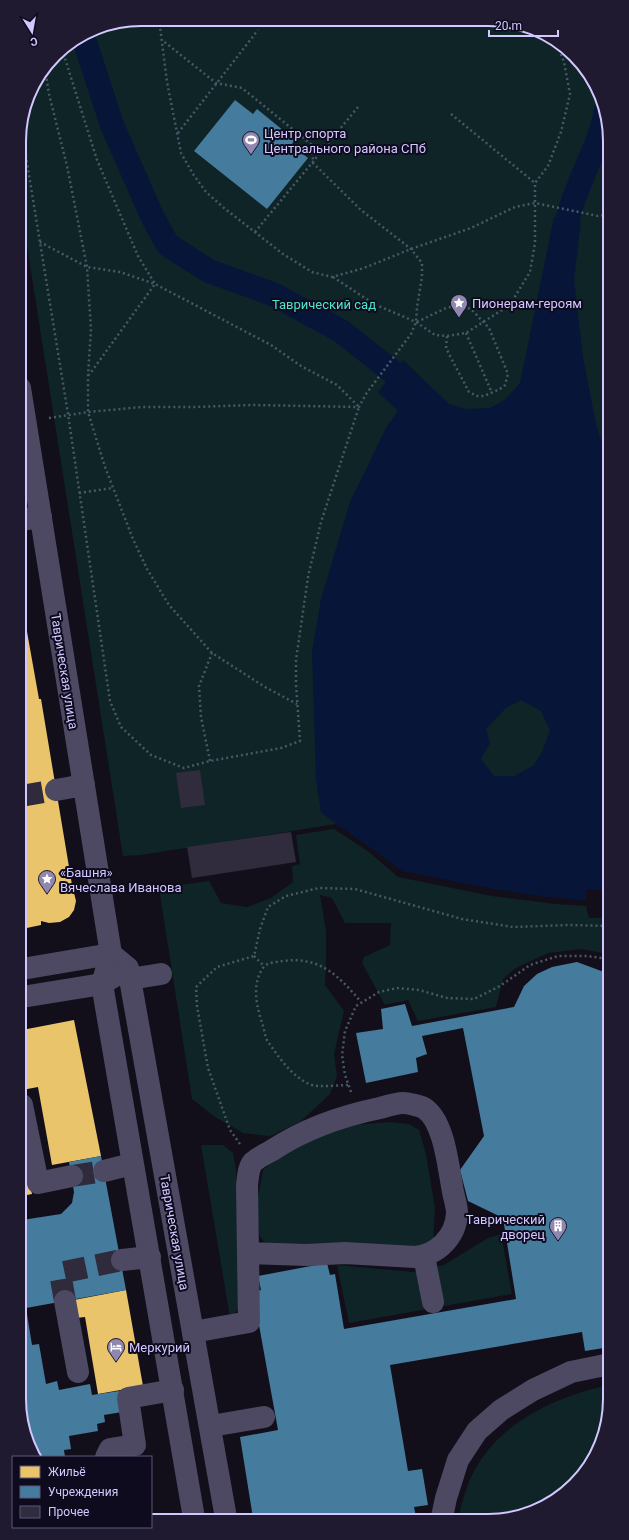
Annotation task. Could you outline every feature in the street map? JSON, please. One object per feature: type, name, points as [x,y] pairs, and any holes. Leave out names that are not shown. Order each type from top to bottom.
[{"type":"street","name":"Таврическая улица","points":[[26,467],[30,519],[84,785],[111,954],[102,984],[193,1514]]},
{"type":"street","points":[[56,790],[84,785]]},
{"type":"street","points":[[26,968],[111,954],[129,974]]},
{"type":"street","name":"Таврическая улица","points":[[129,974],[225,1514]]},
{"type":"street","points":[[26,996],[102,984],[129,974],[161,974]]},
{"type":"street","points":[[193,1332],[249,1322],[247,1185],[250,1167],[254,1162],[282,1143],[303,1132],[330,1121],[360,1112],[404,1103],[424,1108],[435,1121],[443,1140],[457,1213],[452,1230],[443,1245],[432,1253],[415,1257],[346,1253],[307,1255],[249,1254]]},
{"type":"street","points":[[26,1124],[38,1183],[72,1176]]},
{"type":"street","points":[[104,1171],[132,1164]]},
{"type":"street","points":[[424,1256],[433,1302]]},
{"type":"street","points":[[122,1260],[150,1257]]},
{"type":"street","points":[[65,1301],[78,1372]]},
{"type":"street","points":[[443,1514],[458,1460],[477,1431],[501,1410],[534,1390],[571,1372],[603,1365]]},
{"type":"street","points":[[107,1456],[110,1450],[136,1445],[128,1398],[173,1390]]},
{"type":"street","points":[[210,1426],[264,1417]]},
{"type":"path","points":[[161,26],[167,82],[181,153],[193,174],[206,192],[283,254],[312,272],[332,277],[374,304],[416,322],[435,335],[447,336],[466,333],[502,310],[511,303],[530,272],[535,244],[534,183],[548,166],[551,159],[561,132],[570,94],[564,62],[560,52]]},
{"type":"path","points":[[178,133],[258,30]]},
{"type":"path","points":[[26,157],[68,414],[110,701],[121,727],[151,755],[184,768],[210,761],[281,748],[300,741],[296,660],[308,577],[321,522],[360,407],[366,394],[411,334],[416,322],[422,277],[422,263],[411,248],[361,210],[312,163],[312,145],[242,88],[216,83],[162,40]]},
{"type":"path","points":[[64,56],[97,160],[138,256],[155,284]]},
{"type":"path","points":[[46,76],[87,267],[91,329],[88,376],[88,412],[113,488],[147,569],[169,605],[212,653],[266,687],[297,704]]},
{"type":"path","points":[[255,232],[358,107]]},
{"type":"path","points":[[451,114],[534,183]]},
{"type":"path","points":[[332,277],[364,268],[411,248],[471,228],[515,207],[535,203],[598,216],[603,215]]},
{"type":"path","points":[[40,242],[87,267],[120,272],[155,284],[271,346],[302,366],[337,384],[360,407]]},
{"type":"path","points":[[88,376],[155,284]]},
{"type":"path","points":[[416,322],[446,308],[460,305],[471,309],[489,328],[508,374],[505,385],[492,393],[477,396],[469,392],[446,348],[447,336]]},
{"type":"path","points":[[466,333],[492,393]]},
{"type":"path","points":[[49,418],[68,414],[142,407],[252,405],[360,407]]},
{"type":"path","points":[[79,494],[113,488]]},
{"type":"path","points":[[210,761],[201,717],[200,686],[212,653]]},
{"type":"path","points":[[254,956],[260,929],[268,907],[286,896],[319,888],[355,889],[462,919],[512,928],[569,925],[603,926]]},
{"type":"path","points":[[254,956],[264,966]]},
{"type":"path","points":[[254,956],[217,967],[196,987],[197,1006],[208,1068],[230,1130],[254,1162]]},
{"type":"path","points":[[360,1112],[345,1075],[342,1055],[346,1031],[356,1006],[361,1002],[378,992],[397,988],[419,990],[447,998],[474,999],[500,986],[530,964],[558,956],[587,956],[603,958]]},
{"type":"path","points":[[348,1084],[328,1086],[310,1085],[293,1073],[268,1042],[256,1003],[258,977],[264,966],[272,962],[295,960],[320,965],[343,981],[361,1002]]},
{"type":"green space","name":"Таврический сад","points":[[495,26],[517,30],[545,41],[569,60],[588,84],[599,112],[602,126],[603,890],[586,889],[586,900],[549,897],[402,871],[336,824],[141,855],[123,856],[26,239],[26,134],[30,112],[41,84],[60,60],[77,45],[97,35],[126,27]]},
{"type":"green space","points":[[334,829],[369,852],[398,877],[492,896],[586,906],[589,918],[603,918],[603,953],[581,949],[548,953],[514,969],[503,979],[496,1007],[418,1021],[408,1000],[385,1005],[362,963],[364,957],[390,945],[391,923],[345,923],[332,898],[320,895],[326,931],[325,985],[344,1011],[334,1054],[337,1076],[330,1094],[300,1122],[270,1136],[243,1133],[215,1117],[192,1099],[159,888],[209,881],[221,903],[247,907],[271,898],[293,882],[292,866],[300,864],[296,835]]},
{"type":"green space","points":[[390,1122],[409,1124],[419,1130],[426,1154],[435,1209],[433,1243],[418,1252],[278,1247],[266,1244],[259,1235],[257,1201],[263,1170],[285,1150],[318,1137],[354,1125]]},
{"type":"green space","points":[[201,1145],[223,1145],[233,1153],[236,1170],[241,1308],[230,1317]]},
{"type":"green space","points":[[501,1234],[512,1294],[349,1323],[337,1265],[413,1272],[444,1265],[488,1238]]},
{"type":"green space","points":[[603,1387],[601,1421],[597,1436],[588,1456],[569,1480],[552,1495],[532,1505],[517,1510],[503,1513],[460,1514],[466,1490],[475,1468],[488,1450],[505,1433],[523,1419],[543,1407],[587,1390]]},
{"type":"water","points":[[554,217],[568,217],[581,221],[574,280],[583,357],[596,424],[603,447],[603,890],[586,889],[586,900],[549,897],[493,889],[402,871],[321,812],[316,779],[312,652],[321,599],[350,502],[386,428],[398,411],[378,392],[403,360],[449,404],[465,409],[490,408],[506,399],[520,383]],"holes":[[[521,700],[541,711],[550,730],[542,752],[534,765],[514,776],[494,776],[481,759],[490,743],[486,729],[506,708]]]},
{"type":"building: Жильё","points":[[26,626],[39,699],[41,699],[72,885],[76,901],[74,910],[69,917],[60,922],[49,923],[41,921],[41,925],[26,928]]},
{"type":"building: Жильё","points":[[74,1020],[101,1156],[52,1165],[38,1087],[26,1089],[26,1029]]},
{"type":"building: Жильё","points":[[26,1164],[32,1194],[26,1195]]},
{"type":"building: Жильё","name":"Меркурий","points":[[126,1290],[143,1386],[98,1394],[85,1317],[76,1318],[74,1300]]},
{"type":"building: Учреждения","name":"Центр спорта Центрального района СПб","points":[[235,100],[253,114],[257,109],[295,140],[291,145],[308,158],[267,209],[194,151]]},
{"type":"building: Учреждения","name":"Таврический дворец","points":[[577,962],[603,972],[603,1348],[585,1351],[582,1332],[390,1365],[408,1471],[422,1469],[428,1505],[414,1507],[415,1514],[252,1514],[240,1437],[278,1430],[253,1292],[261,1290],[258,1276],[327,1263],[330,1275],[335,1274],[344,1329],[516,1299],[503,1218],[468,1201],[460,1170],[484,1136],[463,1028],[422,1036],[427,1054],[416,1058],[418,1072],[366,1083],[356,1033],[383,1029],[381,1009],[405,1004],[412,1026],[514,1007],[524,986],[537,974],[552,967]]},
{"type":"building: Учреждения","points":[[101,1156],[126,1290],[26,1308],[26,1219],[61,1214],[72,1203],[74,1192],[69,1162]]},
{"type":"building: Учреждения","points":[[26,1308],[32,1345],[39,1344],[46,1384],[57,1381],[59,1390],[90,1384],[92,1395],[119,1391],[122,1412],[104,1415],[105,1422],[97,1424],[98,1431],[69,1436],[71,1449],[64,1450],[65,1456],[41,1456],[30,1428],[26,1399]]},
{"type":"building: Прочее","points":[[200,770],[205,805],[181,808],[176,773]]},
{"type":"building: Прочее","points":[[291,832],[296,862],[192,878],[187,847]]},
{"type":"waterway","points":[[85,41],[112,125],[152,216],[168,245],[209,271],[275,295],[341,331],[393,372]]},
{"type":"waterway","points":[[568,217],[602,127]]},
{"type":"tunnel","points":[[26,795],[56,790]]},
{"type":"tunnel","points":[[72,1176],[104,1171]]},
{"type":"tunnel","points":[[65,1301],[60,1273],[122,1260]]},
{"type":"place","name":"Центр спорта Центрального района СПб","points":[[251,155]]},
{"type":"place","name":"Пионерам-героям","points":[[459,318]]},
{"type":"place","name":"«Башня» Вячеслава Иванова","points":[[47,894]]},
{"type":"place","name":"Таврический дворец","points":[[558,1241]]},
{"type":"place","name":"Меркурий","points":[[116,1362]]}]
